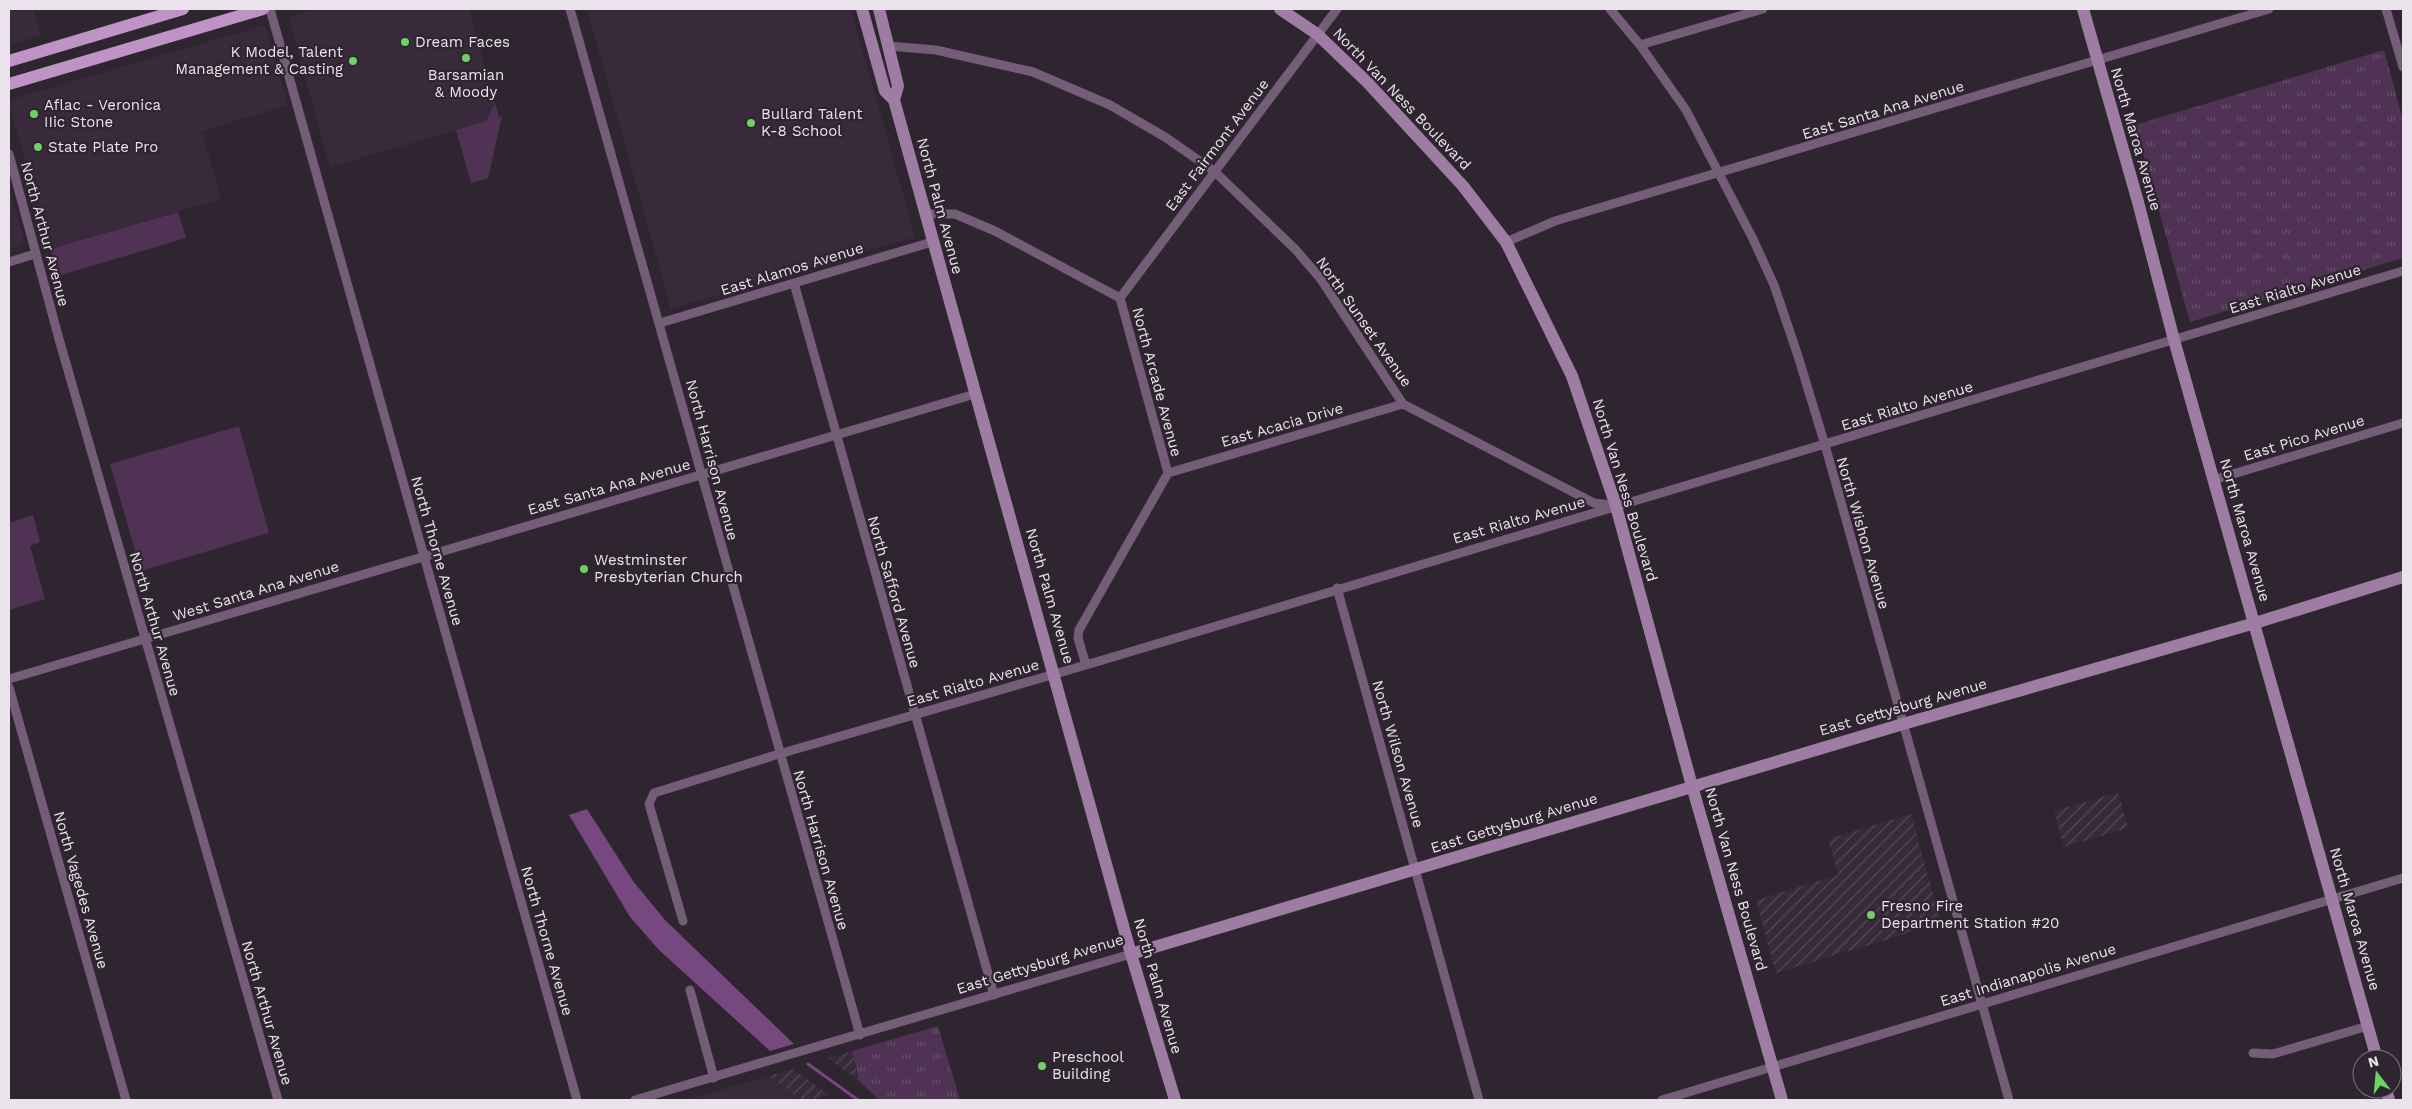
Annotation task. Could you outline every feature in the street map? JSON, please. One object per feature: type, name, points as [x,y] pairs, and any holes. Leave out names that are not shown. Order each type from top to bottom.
[{"type":"main road","points":[[9,60],[183,9]]},
{"type":"main road","points":[[9,84],[263,9]]},
{"type":"street","name":"North Thorne Avenue","points":[[270,9],[577,1100]]},
{"type":"street","name":"North Harrison Avenue","points":[[570,9],[660,323],[779,754],[860,1035]]},
{"type":"street","name":"North Palm Avenue","points":[[862,9],[885,91],[894,100],[924,214],[1055,674],[1132,954],[1175,1100]]},
{"type":"street","name":"North Palm Avenue","points":[[879,9],[898,86],[894,100]]},
{"type":"street","name":"North Van Ness Boulevard","points":[[1280,9],[1317,34],[1414,131],[1463,186],[1506,242],[1572,376],[1616,506],[1692,786],[1782,1100]]},
{"type":"street","name":"East Fairmont Avenue","points":[[1120,298],[1337,9]]},
{"type":"street","name":"North Wishon Avenue","points":[[1610,9],[1640,45],[1686,110],[1720,173],[1774,285],[1825,445],[2009,1100]]},
{"type":"street","points":[[1640,45],[1763,9]]},
{"type":"street","name":"North Maroa Avenue","points":[[2083,9],[2138,202],[2213,480],[2374,1049]]},
{"type":"street","name":"East Santa Ana Avenue","points":[[1506,242],[1555,221],[2269,9]]},
{"type":"street","points":[[2386,9],[2403,67]]},
{"type":"street","name":"North Sunset Avenue","points":[[888,46],[936,50],[1014,67],[1053,79],[1110,105],[1165,137],[1214,172],[1295,249],[1320,278],[1403,404],[1594,503],[1616,506]]},
{"type":"street","name":"North Arthur Avenue","points":[[9,154],[35,254],[278,1100]]},
{"type":"street","name":"North Arcade Avenue","points":[[924,214],[955,214],[995,231],[1120,298],[1168,473],[1078,630],[1078,638],[1086,665]]},
{"type":"street","name":"East Alamos Avenue","points":[[660,323],[932,242]]},
{"type":"street","points":[[9,262],[35,254]]},
{"type":"street","name":"East Rialto Avenue","points":[[682,921],[649,804],[654,793],[779,754],[1086,665],[1337,588],[1825,445],[2403,272]]},
{"type":"street","name":"North Safford Avenue","points":[[794,283],[994,995]]},
{"type":"street","name":"East Santa Ana Avenue","points":[[424,556],[975,394]]},
{"type":"street","name":"East Acacia Drive","points":[[1168,473],[1403,404]]},
{"type":"street","name":"East Pico Avenue","points":[[2213,480],[2403,423]]},
{"type":"street","name":"West Santa Ana Avenue","points":[[9,679],[424,556]]},
{"type":"street","name":"East Gettysburg Avenue","points":[[635,1100],[1416,870],[1692,786],[2403,578]]},
{"type":"street","name":"North Wilson Avenue","points":[[1337,588],[1479,1100]]},
{"type":"street","name":"North Vagedes Avenue","points":[[9,687],[126,1100]]},
{"type":"street","name":"East Indianapolis Avenue","points":[[1662,1100],[2403,878]]},
{"type":"street","points":[[690,990],[714,1078]]},
{"type":"street","points":[[2253,1053],[2273,1054],[2368,1026]]},
{"type":"shaded area","points":[[9,9],[33,9],[41,35],[9,45]]},
{"type":"shaded area","points":[[318,9],[469,9],[495,103],[487,121],[330,167],[289,20],[290,17]]},
{"type":"shaded area","name":"Bullard Talent K-8 School","points":[[587,9],[851,9],[915,237],[671,309]]},
{"type":"shaded area","points":[[265,25],[288,105],[202,131],[221,199],[50,249],[9,104],[12,99]]},
{"type":"shaded area","points":[[9,187],[24,240],[21,245],[9,249]]},
{"type":"shaded area","points":[[2118,792],[2128,828],[2064,847],[2054,811]]},
{"type":"shaded area","points":[[587,809],[633,881],[665,920],[794,1044],[770,1051],[659,950],[630,917],[569,815]]},
{"type":"shaded area","points":[[1911,814],[1941,923],[1776,973],[1756,900],[1838,875],[1828,839]]},
{"type":"shaded area","points":[[852,1052],[860,1082],[828,1058]]},
{"type":"shaded area","points":[[793,1069],[829,1095],[811,1100],[801,1100],[768,1076]]},
{"type":"shaded area","points":[[768,1076],[801,1100],[686,1100]]},
{"type":"green space","points":[[2384,50],[2403,120],[2403,258],[2190,322],[2135,125]]},
{"type":"green space","points":[[495,103],[499,117],[502,116],[488,178],[471,183],[456,130],[486,121]]},
{"type":"green space","points":[[178,212],[186,238],[58,276],[50,249]]},
{"type":"green space","points":[[239,426],[269,533],[141,571],[110,464]]},
{"type":"green space","points":[[33,515],[40,542],[30,546],[45,599],[9,610],[9,523]]},
{"type":"green space","points":[[938,1026],[960,1100],[879,1100],[860,1082],[852,1051]]},
{"type":"waterway","points":[[808,1064],[858,1100]]},
{"type":"place","name":"Dream Faces","points":[[405,42]]},
{"type":"place","name":"Barsamian & Moody","points":[[466,58]]},
{"type":"place","name":"K Model, Talent Management & Casting","points":[[353,61]]},
{"type":"place","name":"Aflac - Veronica IIic Stone","points":[[34,114]]},
{"type":"place","name":"Bullard Talent K-8 School","points":[[751,123]]},
{"type":"place","name":"State Plate Pro","points":[[38,147]]},
{"type":"place","name":"Westminster Presbyterian Church","points":[[584,569]]},
{"type":"place","name":"Fresno Fire Department Station #20","points":[[1871,915]]},
{"type":"place","name":"Preschool Building","points":[[1042,1066]]}]
